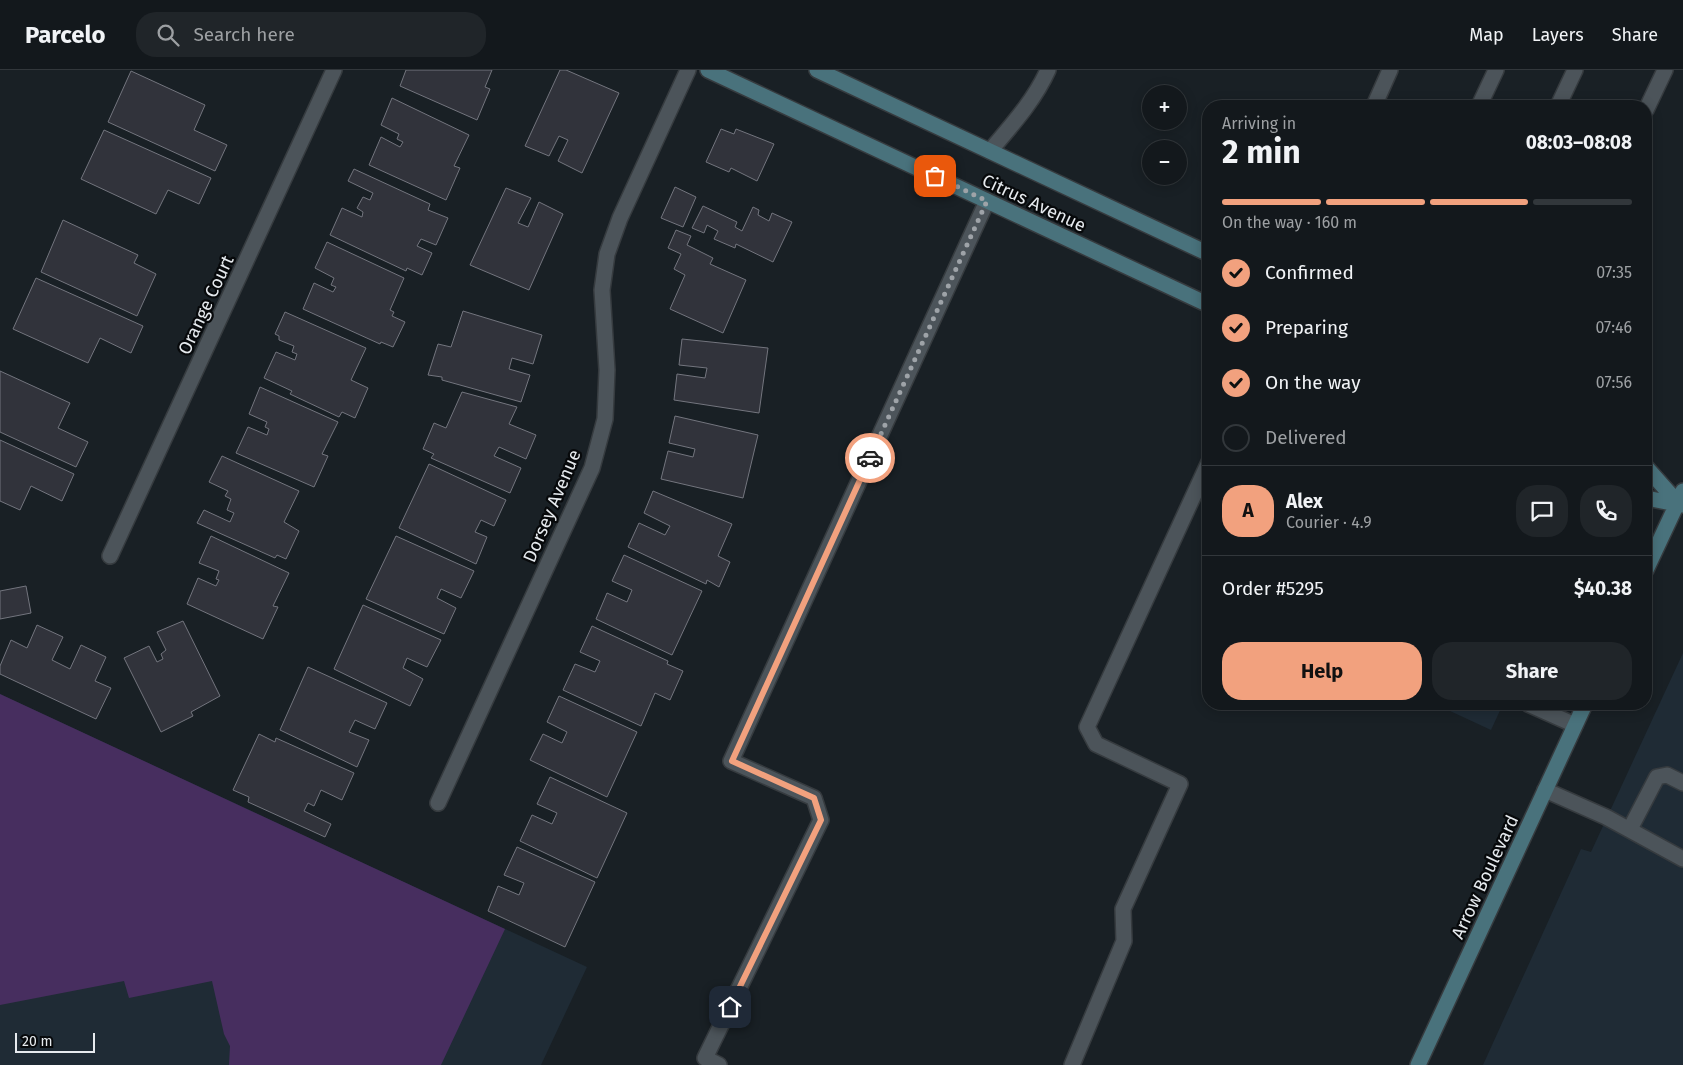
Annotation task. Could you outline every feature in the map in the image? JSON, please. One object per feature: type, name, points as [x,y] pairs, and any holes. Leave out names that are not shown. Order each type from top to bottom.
[{"type":"main road","name":"Citrus Avenue","points":[[708,70],[1202,302]]},
{"type":"main road","name":"Citrus Avenue","points":[[816,70],[1202,251]]},
{"type":"main road","points":[[1652,473],[1681,500]]},
{"type":"main road","points":[[1652,498],[1681,500]]},
{"type":"main road","points":[[1652,558],[1681,500]]},
{"type":"main road","name":"Arrow Boulevard","points":[[1418,1065],[1582,710]]},
{"type":"street","name":"Orange Court","points":[[110,556],[334,70]]},
{"type":"street","name":"Dorsey Avenue","points":[[438,803],[592,468],[605,419],[607,370],[602,290],[607,254],[620,218],[688,70]]},
{"type":"street","points":[[990,151],[1027,106],[1041,85],[1048,70]]},
{"type":"street","points":[[1377,100],[1390,70]]},
{"type":"street","points":[[1481,100],[1496,70]]},
{"type":"street","points":[[1561,100],[1575,70]]},
{"type":"street","points":[[1651,100],[1665,70]]},
{"type":"street","points":[[719,1065],[705,1058],[821,820],[814,798],[732,761],[987,201]]},
{"type":"street","points":[[1072,1065],[1124,941],[1123,910],[1180,784],[1096,744],[1087,727],[1202,477]]},
{"type":"street","points":[[1541,710],[1575,725]]},
{"type":"street","points":[[1630,830],[1657,777],[1667,775],[1683,783]]},
{"type":"street","points":[[1545,790],[1606,816],[1683,859]]},
{"type":"shaded area","points":[[1683,653],[1683,1065],[1483,1065],[1581,849],[1591,852]]},
{"type":"shaded area","points":[[0,694],[587,967],[541,1065],[0,1065]]},
{"type":"shaded area","points":[[0,694],[505,929],[441,1065],[229,1065],[230,1046],[224,1034],[212,981],[129,998],[124,981],[0,1005]]},
{"type":"shaded area","points":[[1448,710],[1500,710],[1491,730]]},
{"type":"building","points":[[406,70],[492,70],[485,87],[490,89],[477,120],[400,86]]},
{"type":"building","points":[[560,70],[566,70],[619,93],[582,173],[558,161],[568,140],[559,136],[549,156],[525,146]]},
{"type":"building","points":[[131,71],[205,105],[194,130],[227,145],[215,171],[108,122]]},
{"type":"building","points":[[392,98],[469,135],[454,166],[460,168],[446,200],[369,165],[381,137],[400,147],[403,142],[397,139],[399,134],[381,125]]},
{"type":"building","points":[[721,129],[734,134],[736,129],[774,144],[757,181],[731,168],[729,172],[706,162]]},
{"type":"building","points":[[104,130],[211,178],[199,204],[168,190],[156,214],[81,179]]},
{"type":"building","points":[[354,169],[430,204],[428,210],[448,218],[436,245],[421,239],[417,246],[432,253],[422,275],[407,268],[406,271],[330,235],[342,208],[362,217],[363,212],[357,208],[363,197],[370,200],[373,193],[348,181]]},
{"type":"building","points":[[675,187],[696,197],[683,227],[661,218]]},
{"type":"building","points":[[506,188],[531,198],[518,223],[528,227],[539,202],[563,214],[529,290],[470,265]]},
{"type":"building","points":[[703,206],[737,222],[735,227],[742,231],[753,207],[759,210],[758,215],[769,221],[772,213],[792,222],[773,262],[736,244],[735,248],[714,239],[718,231],[707,225],[704,233],[692,228]]},
{"type":"building","points":[[63,220],[138,255],[134,263],[156,274],[137,316],[41,272]]},
{"type":"building","points":[[676,230],[691,236],[687,245],[713,258],[710,264],[746,280],[723,333],[670,309],[685,275],[674,269],[681,254],[668,248]]},
{"type":"building","points":[[327,242],[404,278],[390,310],[394,312],[392,316],[405,322],[393,347],[381,342],[380,344],[303,309],[314,283],[333,292],[336,287],[331,285],[334,278],[315,268]]},
{"type":"building","points":[[36,278],[143,326],[131,353],[100,338],[88,363],[13,329]]},
{"type":"building","points":[[463,311],[542,335],[533,364],[512,358],[509,369],[530,375],[521,402],[442,380],[442,377],[428,375],[438,344],[451,347]]},
{"type":"building","points":[[285,312],[366,348],[351,380],[368,388],[355,418],[342,412],[339,417],[290,394],[292,391],[264,378],[276,352],[295,360],[297,354],[292,352],[294,346],[279,340],[279,336],[275,334]]},
{"type":"building","points":[[682,339],[768,348],[759,413],[674,400],[677,374],[705,378],[707,368],[679,365]]},
{"type":"building","points":[[0,371],[70,403],[58,428],[88,442],[76,467],[0,432]]},
{"type":"building","points":[[260,387],[338,422],[322,454],[328,456],[314,487],[236,453],[248,427],[267,435],[269,429],[265,427],[267,422],[249,414]]},
{"type":"building","points":[[462,392],[517,407],[509,424],[536,435],[526,459],[499,447],[494,456],[521,468],[510,493],[431,458],[434,454],[423,449],[434,423],[446,428]]},
{"type":"building","points":[[675,416],[758,435],[743,498],[661,479],[668,451],[693,457],[695,449],[669,443]]},
{"type":"building","points":[[0,440],[74,474],[62,501],[31,486],[20,510],[0,501]]},
{"type":"building","points":[[222,456],[299,491],[284,522],[299,531],[286,559],[277,555],[275,558],[197,523],[204,510],[230,522],[234,513],[227,510],[231,499],[225,496],[228,491],[209,482]]},
{"type":"building","points":[[429,464],[506,500],[494,526],[481,520],[475,532],[487,537],[476,564],[399,528]]},
{"type":"building","points":[[653,491],[732,524],[718,556],[730,562],[719,587],[707,580],[706,584],[628,547],[639,523],[665,535],[670,526],[644,513]]},
{"type":"building","points":[[211,536],[289,573],[273,606],[278,607],[263,639],[187,604],[198,578],[216,586],[219,580],[216,579],[219,571],[199,563]]},
{"type":"building","points":[[396,536],[474,571],[461,598],[441,589],[437,598],[456,608],[444,634],[366,599]]},
{"type":"building","points":[[624,555],[702,591],[672,655],[596,619],[607,593],[627,602],[632,590],[612,581]]},
{"type":"building","points":[[26,586],[31,613],[0,619],[0,591]]},
{"type":"building","points":[[363,605],[441,640],[427,667],[407,658],[403,668],[423,679],[410,706],[334,669]]},
{"type":"building","points":[[183,621],[220,696],[191,712],[193,716],[161,732],[124,658],[149,646],[157,662],[163,659],[161,654],[166,650],[157,632]]},
{"type":"building","points":[[37,625],[63,637],[52,660],[70,669],[81,645],[106,657],[95,681],[111,688],[96,719],[0,674],[0,666],[11,640],[27,648]]},
{"type":"building","points":[[592,626],[668,661],[667,664],[683,671],[670,700],[655,693],[641,726],[563,690],[575,664],[595,672],[600,661],[580,652]]},
{"type":"building","points":[[308,667],[387,703],[375,729],[355,720],[349,732],[369,740],[357,767],[280,730]]},
{"type":"building","points":[[559,696],[637,732],[607,797],[530,760],[543,734],[562,743],[567,732],[547,722]]},
{"type":"building","points":[[259,734],[275,742],[276,738],[354,773],[342,800],[321,790],[314,806],[308,803],[304,811],[331,824],[325,837],[248,802],[249,797],[233,790]]},
{"type":"building","points":[[550,777],[627,813],[597,878],[520,841],[532,815],[552,824],[557,813],[537,804]]},
{"type":"building","points":[[517,847],[595,882],[565,947],[488,911],[498,886],[519,895],[524,883],[504,875]]},
{"type":"way so far","points":[[870,458],[987,201],[935,176]]},
{"type":"route","points":[[730,1007],[821,820],[814,798],[732,761],[870,458]]}]
